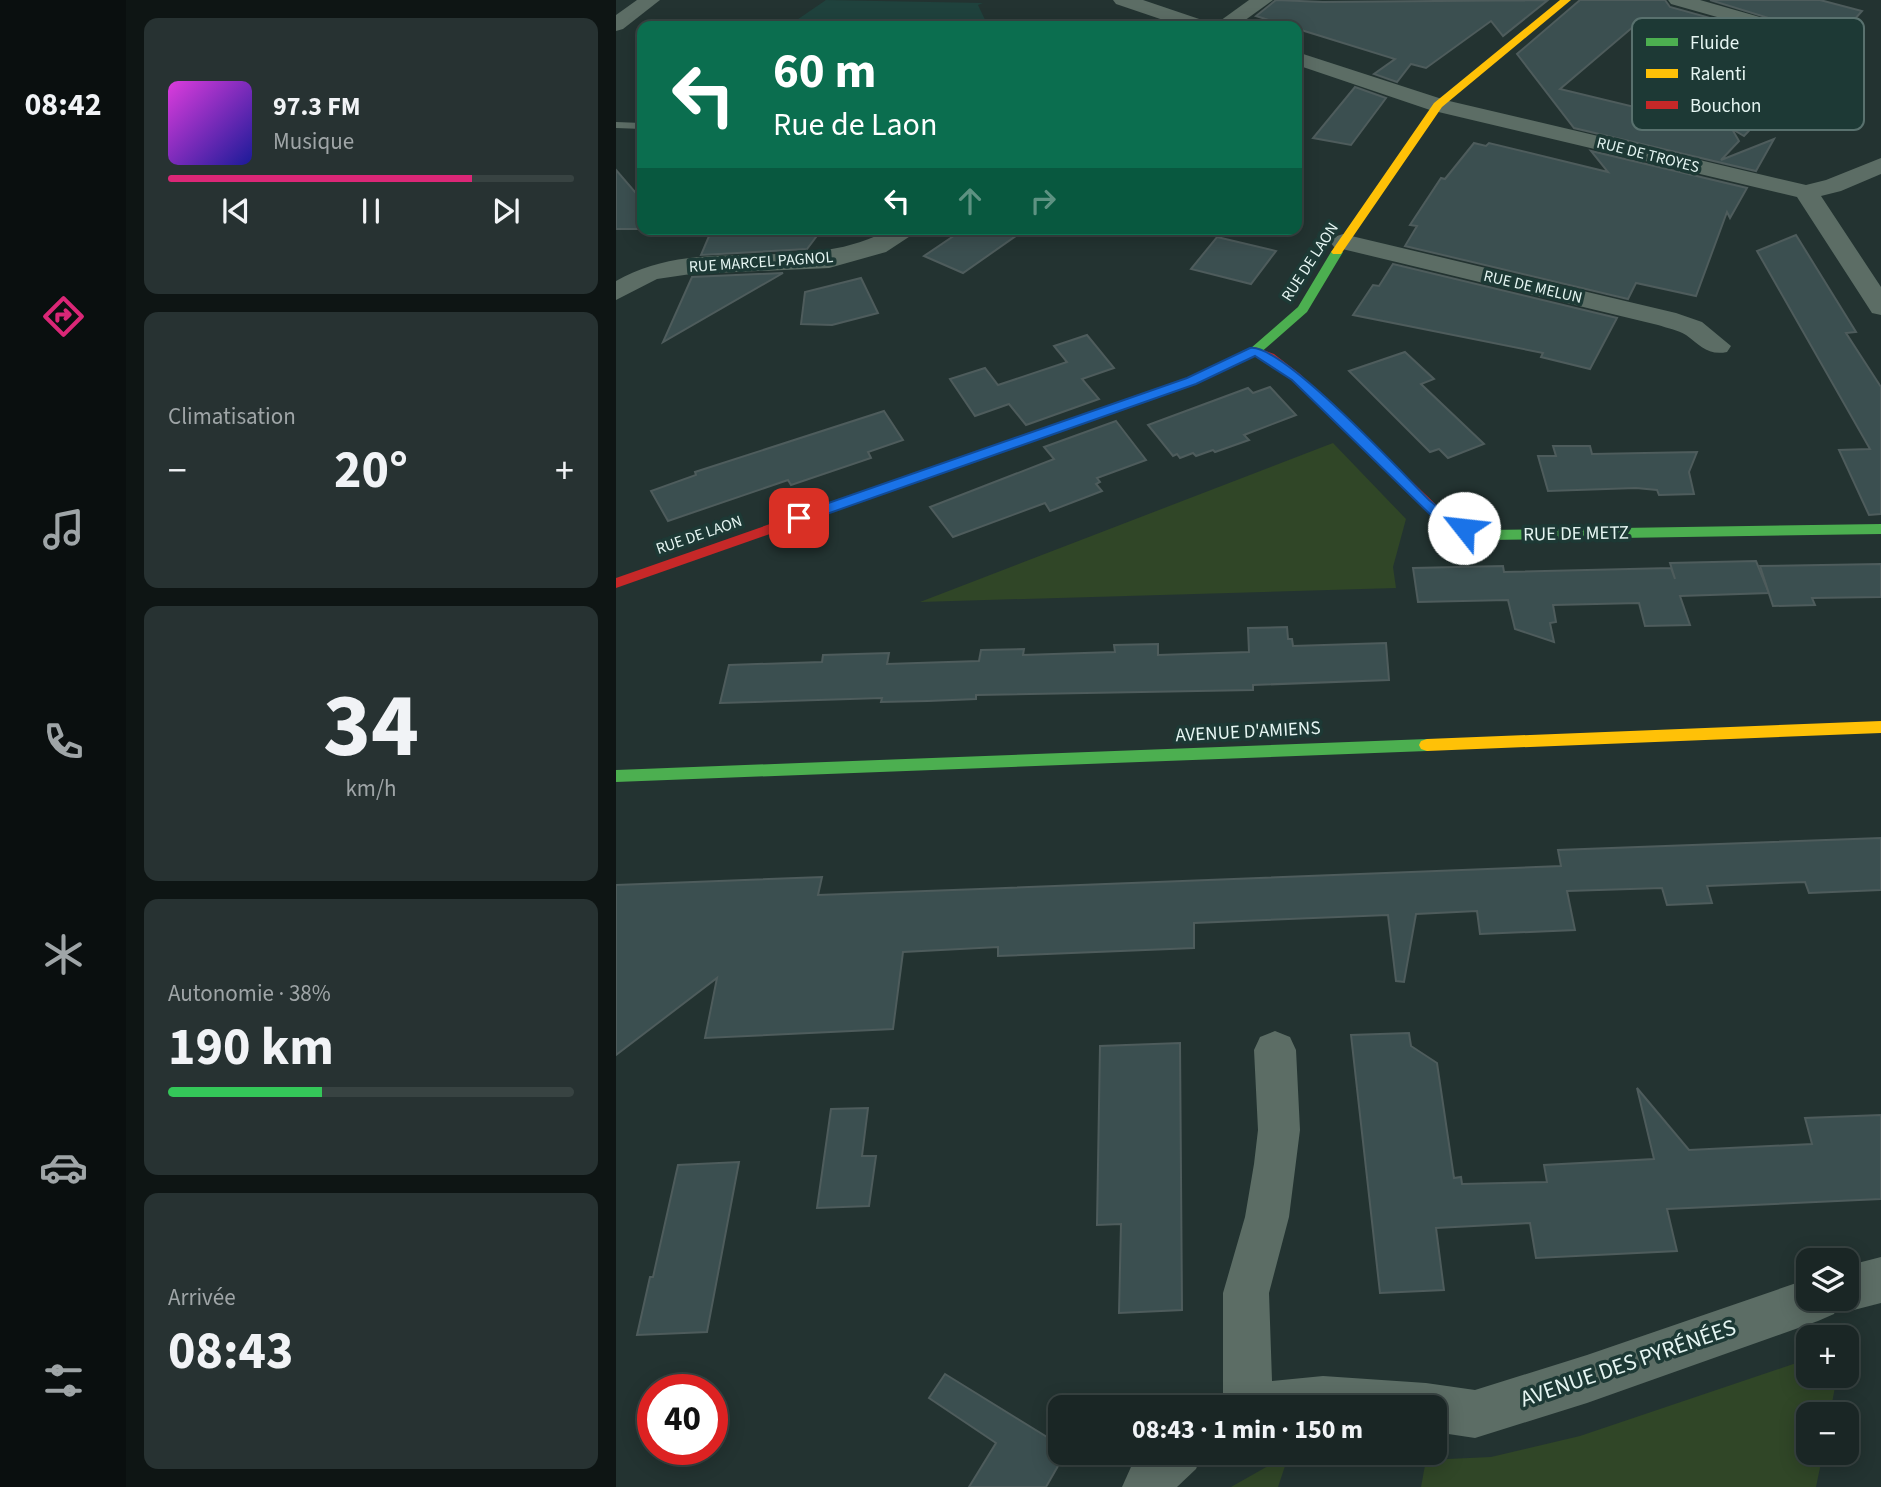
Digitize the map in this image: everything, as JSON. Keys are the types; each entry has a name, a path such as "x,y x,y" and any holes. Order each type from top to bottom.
{"street":[{"path":"616,24 650,0"},
{"path":"1122,0 1186,21"},
{"path":"1230,21 1262,0"},
{"name":"RUE DE LAON","path":"616,583 1191,381 1255,351 1303,309 1343,243 1438,104 1566,0"},
{"path":"1678,0 1741,18"},
{"name":"RUE DE TROYES","path":"1302,60 1438,104 1806,192"},
{"path":"1881,165 1833,186 1806,192 1881,307"},
{"name":"RUE MARCEL PAGNOL","path":"650,272 691,266 829,260 877,247 898,235"},
{"name":"RUE DE MELUN","path":"1343,243 1667,319 1693,328 1717,346"},
{"path":"616,262 650,272"},
{"path":"616,292 650,272"},
{"name":"RUE DE METZ","path":"1255,351 1270,358 1296,377 1445,521 1487,535 1881,529"},
{"name":"AVENUE D'AMIENS","path":"616,776 1881,727"},
{"path":"1248,1395 1246,1293 1267,1217 1279,1130 1275,1050"},
{"path":"1859,1286 1881,1280"},
{"name":"AVENUE DES PYRÉNÉES","path":"1447,1410 1475,1414 1587,1379 1796,1306"},
{"path":"1147,1487 1153,1476 1165,1465"}],"lane":[{"path":"616,125 637,126"}],"shaded area":[{"path":"826,0 983,3 978,5 986,21 795,21"},
{"path":"1333,443 1406,519 1393,567 1396,588 920,602"},
{"path":"1796,1363 1796,1388 1835,1388 1832,1402 1796,1402 1796,1465 1821,1465 1816,1487 1421,1487 1425,1465 1447,1465 1447,1459 1491,1457 1580,1436"},
{"path":"1270,1465 1285,1465 1278,1487 1231,1487"}],"building":[{"path":"1276,0 1548,0 1503,36 1491,21 1426,68 1411,64 1397,82 1374,74 1395,59 1302,30 1302,21 1272,21 1256,16"},
{"path":"1580,0 1665,0 1670,7 1710,18 1632,18 1632,28 1560,89 1632,106 1632,130 1733,130 1739,141 1721,160 1774,139 1756,171 1574,128 1517,54"},
{"path":"1710,0 1820,0 1862,11 1856,18 1769,18"},
{"path":"1355,87 1386,98 1351,145 1313,138"},
{"path":"1734,130 1750,130 1744,136"},
{"path":"1474,143 1486,146 1489,143 1608,172 1591,151 1747,188 1730,218 1727,212 1696,296 1636,283 1628,299 1405,246 1417,226 1410,225 1441,178 1445,179"},
{"path":"616,170 637,194 637,229 616,229"},
{"path":"709,235 818,235 807,249 701,255"},
{"path":"955,235 1017,235 963,273 924,256"},
{"path":"1796,235 1856,332 1846,333 1881,387 1881,514 1869,515 1839,450 1870,449 1757,251"},
{"path":"1217,237 1276,251 1251,284 1191,269"},
{"path":"1393,264 1617,318 1590,369 1541,357 1543,353 1353,315 1373,285 1379,286"},
{"path":"783,273 663,342 692,277"},
{"path":"861,278 878,313 832,325 801,324 805,292"},
{"path":"1087,335 1114,368 1082,379 1099,399 1026,425 1009,404 975,416 950,379 985,368 998,385 1067,362 1054,346"},
{"path":"1405,352 1434,379 1421,384 1484,444 1448,458 1439,449 1430,452 1349,371"},
{"path":"1270,387 1296,415 1244,435 1249,440 1215,452 1213,450 1196,456 1193,453 1180,458 1177,454 1173,456 1148,425 1248,388 1253,393"},
{"path":"884,411 903,440 868,452 871,458 791,485 788,480 668,521 651,491 696,475 695,472"},
{"path":"1116,421 1146,460 1097,478 1100,482 1096,484 1102,491 1050,511 1045,503 953,537 930,507 1054,459 1044,447"},
{"path":"1553,446 1590,446 1592,454 1697,452 1689,472 1694,494 1659,495 1657,490 1636,488 1548,491 1538,456 1556,456"},
{"path":"1756,561 1769,593 1680,596 1690,625 1645,626 1639,603 1553,605 1556,622 1550,623 1554,642 1515,629 1508,600 1418,602 1413,568 1503,566 1504,572 1671,568 1675,579 1670,563"},
{"path":"1881,564 1881,597 1812,598 1815,605 1773,606 1760,566"},
{"path":"1287,627 1288,639 1292,639 1293,646 1386,643 1389,680 1253,685 1253,690 976,695 976,699 928,701 881,702 882,698 720,703 729,665 822,662 823,655 889,653 887,664 979,661 981,650 1024,649 1023,655 1115,652 1114,645 1158,644 1158,655 1249,652 1248,628"},
{"path":"1881,838 1881,890 1809,893 1805,882 1707,886 1712,903 1667,905 1662,888 1567,891 1575,930 1480,934 1477,911 1416,914 1404,982 1396,981 1388,915 1194,923 1194,948 998,956 998,947 903,952 893,1029 705,1038 717,978 616,1055 616,885 822,877 818,895 980,889 1561,866 1558,850"},
{"path":"1409,1033 1411,1046 1437,1063 1454,1178 1461,1177 1462,1184 1547,1182 1544,1165 1654,1159 1637,1088 1689,1150 1812,1144 1805,1118 1881,1115 1881,1199 1667,1209 1677,1251 1536,1258 1530,1223 1436,1228 1444,1290 1380,1293 1351,1035"},
{"path":"1180,1043 1182,1310 1119,1313 1121,1224 1097,1225 1100,1046"},
{"path":"868,1108 862,1156 876,1156 869,1206 817,1208 831,1109"},
{"path":"739,1162 707,1332 637,1335 678,1165"},
{"path":"945,1374 1048,1438 1048,1465 1059,1465 1046,1487 969,1487 996,1443 929,1398"}],"traffic: fast":[{"path":"873,493 1191,381 1255,351 1303,309 1337,252"},
{"path":"1468,529 1487,535 1881,529"},
{"path":"616,776 1427,745"}],"traffic: slow":[{"path":"1337,252 1438,105 1566,0"},
{"path":"1427,745 1881,727"}],"traffic: jam":[{"path":"1255,351 1270,357 1296,377 1445,521 1468,529"},
{"path":"616,583 873,493"}],"route":[{"path":"799,518 1191,381 1255,351 1270,358 1296,377 1445,521 1464,528"}]}
